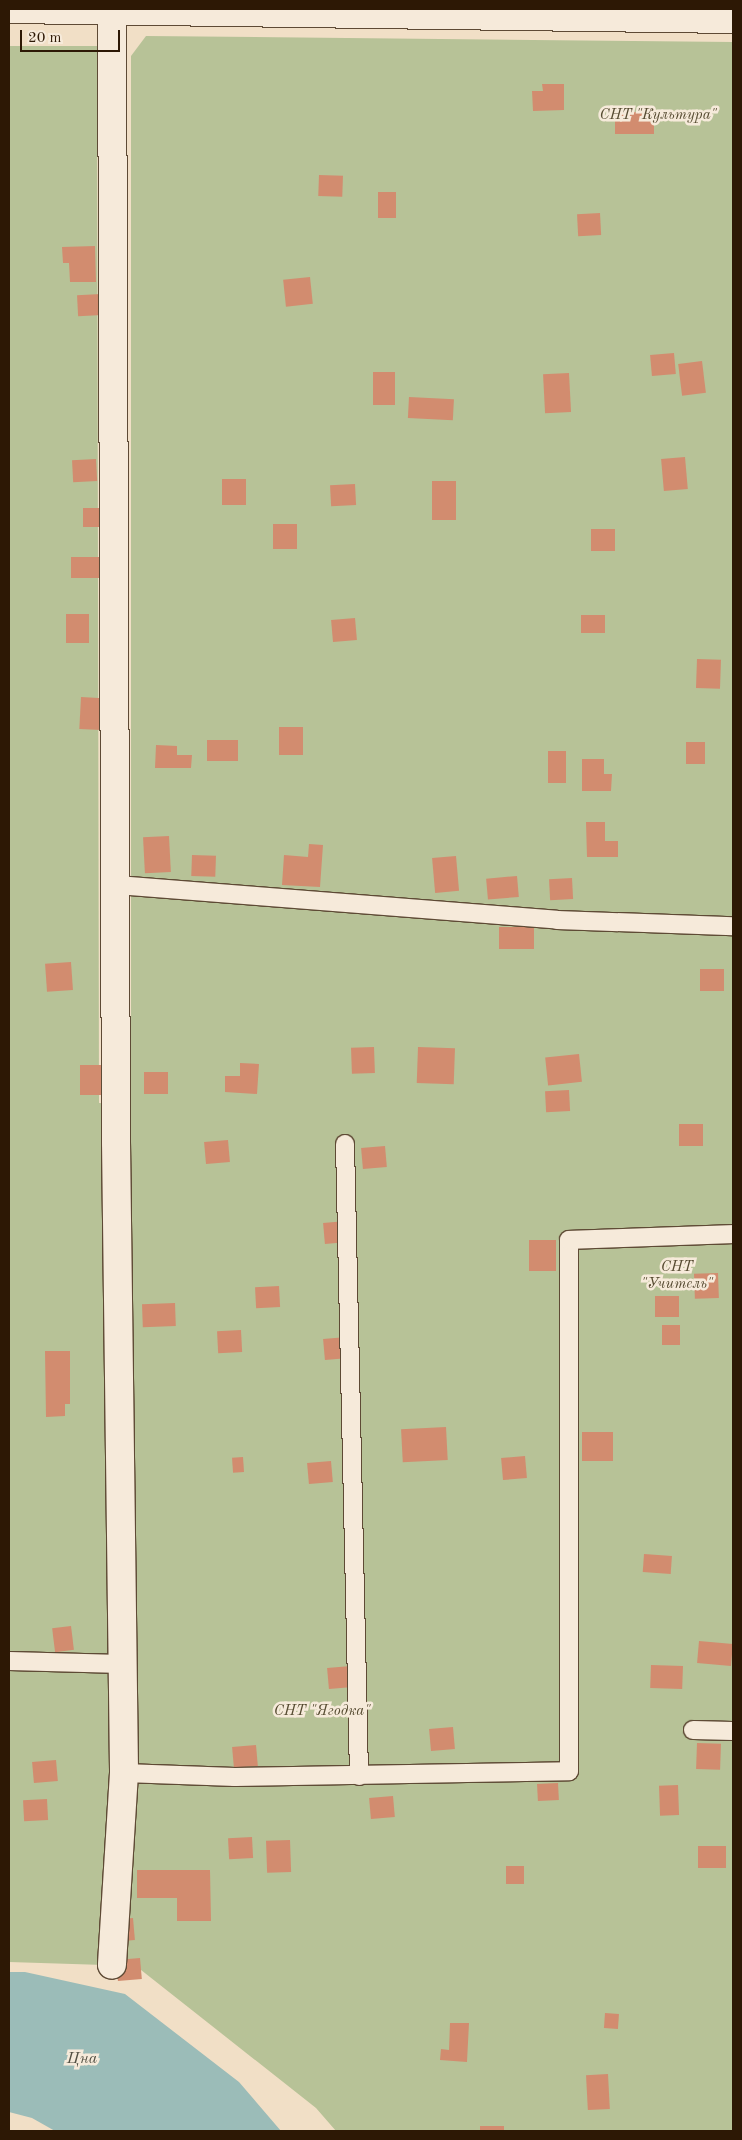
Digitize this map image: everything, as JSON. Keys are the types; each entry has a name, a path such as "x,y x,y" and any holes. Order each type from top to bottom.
{"street":[{"path":"9,9 733,20"},
{"path":"112,10 117,885 116,1142 124,1773 112,1965"}],"lane":[{"path":"117,885 547,920 733,926"},
{"path":"345,1144 359,1776"},
{"path":"124,1773 235,1777 569,1771 569,1240 733,1234"},
{"path":"9,1661 122,1664"},
{"path":"693,1730 733,1731"}],"green space":[{"name":"СНТ \"Ягодка\"","path":"146,36 733,42 733,2131 336,2131 316,2108 136,1966 9,1962 9,46 97,46 99,1103 131,1104 131,56"}],"water":[{"name":"Цна","path":"9,1972 25,1972 125,1994 239,2082 281,2131 55,2131 32,2118 9,2112"}],"building":[{"path":"542,84 564,84 564,110 533,111 532,91 543,91"},
{"path":"615,112 654,112 654,134 615,134"},
{"path":"319,175 343,176 342,197 318,196"},
{"path":"378,192 396,192 396,218 378,218"},
{"path":"600,213 601,235 578,236 577,214"},
{"path":"95,246 96,282 70,282 69,263 63,263 62,247"},
{"path":"310,277 313,304 286,307 283,280"},
{"path":"101,294 102,315 78,316 77,295"},
{"path":"674,353 676,374 652,376 650,355"},
{"path":"702,361 706,393 682,396 678,364"},
{"path":"373,372 395,372 395,405 373,405"},
{"path":"569,373 571,412 545,413 543,374"},
{"path":"409,397 454,399 453,420 408,418"},
{"path":"685,457 688,489 664,491 661,459"},
{"path":"96,459 97,481 73,482 72,460"},
{"path":"222,479 246,479 246,505 222,505"},
{"path":"432,481 456,481 456,520 432,520"},
{"path":"355,484 356,505 331,506 330,485"},
{"path":"83,508 103,508 103,527 83,527"},
{"path":"273,524 297,524 297,549 273,549"},
{"path":"591,529 615,529 615,551 591,551"},
{"path":"71,557 101,557 101,578 71,578"},
{"path":"66,614 89,614 89,643 66,643"},
{"path":"581,615 605,615 605,633 581,633"},
{"path":"355,618 357,640 333,642 331,620"},
{"path":"697,659 721,660 720,689 696,688"},
{"path":"81,697 103,698 101,730 79,729"},
{"path":"279,727 303,727 303,755 279,755"},
{"path":"207,740 238,740 238,761 207,761"},
{"path":"686,742 705,742 705,764 686,764"},
{"path":"156,745 177,746 177,755 192,755 191,768 155,768"},
{"path":"548,751 566,751 566,783 548,783"},
{"path":"582,759 604,759 604,774 612,774 611,791 582,791"},
{"path":"586,822 605,822 605,841 618,841 618,857 587,857"},
{"path":"169,836 171,872 145,873 143,837"},
{"path":"309,844 323,845 320,887 282,885 284,855 308,857"},
{"path":"192,855 216,856 215,877 191,876"},
{"path":"456,856 459,891 435,893 432,858"},
{"path":"517,876 519,897 488,900 486,879"},
{"path":"572,878 573,899 550,900 549,879"},
{"path":"499,927 534,927 534,949 499,949"},
{"path":"71,962 73,990 47,992 45,964"},
{"path":"700,969 724,969 724,991 700,991"},
{"path":"374,1047 375,1073 352,1074 351,1048"},
{"path":"418,1047 455,1048 454,1084 417,1083"},
{"path":"579,1054 582,1082 548,1085 545,1058"},
{"path":"240,1063 259,1064 257,1094 225,1092 225,1076 240,1076"},
{"path":"80,1065 105,1065 105,1095 80,1095"},
{"path":"144,1072 168,1072 168,1094 144,1094"},
{"path":"569,1090 570,1111 546,1112 545,1091"},
{"path":"679,1124 703,1124 703,1146 679,1146"},
{"path":"228,1140 230,1162 206,1164 204,1142"},
{"path":"385,1146 387,1167 363,1169 361,1148"},
{"path":"346,1221 348,1242 325,1244 323,1223"},
{"path":"529,1240 556,1240 556,1271 529,1271"},
{"path":"718,1273 719,1298 695,1299 694,1274"},
{"path":"279,1286 280,1307 256,1308 255,1287"},
{"path":"655,1296 679,1296 679,1317 655,1317"},
{"path":"175,1303 176,1326 143,1327 142,1304"},
{"path":"662,1325 680,1325 680,1345 662,1345"},
{"path":"241,1330 242,1352 218,1353 217,1331"},
{"path":"347,1337 349,1358 325,1360 323,1339"},
{"path":"45,1351 70,1351 70,1404 65,1404 65,1416 46,1417"},
{"path":"446,1427 448,1460 403,1462 401,1429"},
{"path":"582,1432 613,1432 613,1461 582,1461"},
{"path":"525,1456 527,1478 503,1480 501,1458"},
{"path":"243,1457 244,1472 233,1473 232,1458"},
{"path":"331,1461 333,1482 309,1484 307,1463"},
{"path":"644,1554 672,1556 671,1574 643,1572"},
{"path":"71,1626 74,1650 55,1652 52,1628"},
{"path":"699,1641 733,1644 731,1666 697,1663"},
{"path":"651,1665 683,1666 682,1689 650,1688"},
{"path":"351,1666 353,1687 329,1689 327,1668"},
{"path":"453,1727 455,1749 431,1751 429,1729"},
{"path":"697,1743 721,1744 720,1770 696,1769"},
{"path":"256,1745 258,1766 234,1768 232,1747"},
{"path":"56,1760 58,1781 34,1783 32,1762"},
{"path":"558,1783 559,1800 538,1801 537,1784"},
{"path":"678,1785 679,1815 660,1816 659,1786"},
{"path":"393,1796 395,1817 371,1819 369,1798"},
{"path":"47,1799 48,1820 24,1821 23,1800"},
{"path":"252,1837 253,1858 229,1859 228,1838"},
{"path":"290,1840 291,1872 267,1873 266,1841"},
{"path":"698,1846 726,1846 726,1868 698,1868"},
{"path":"506,1866 524,1866 524,1884 506,1884"},
{"path":"137,1870 210,1870 211,1921 177,1921 177,1898 137,1898"},
{"path":"133,1918 135,1940 111,1942 109,1920"},
{"path":"140,1958 142,1979 118,1981 116,1960"},
{"path":"605,2013 619,2014 618,2029 604,2028"},
{"path":"450,2023 469,2023 467,2062 440,2060 441,2049 449,2050"},
{"path":"608,2074 610,2109 588,2110 586,2075"},
{"path":"480,2126 504,2126 504,2131 480,2131"}],"park label":[{"name":"СНТ \"Культура\"","path":"658,116"},
{"name":"СНТ \"Учитель\"","path":"677,1276"}]}
